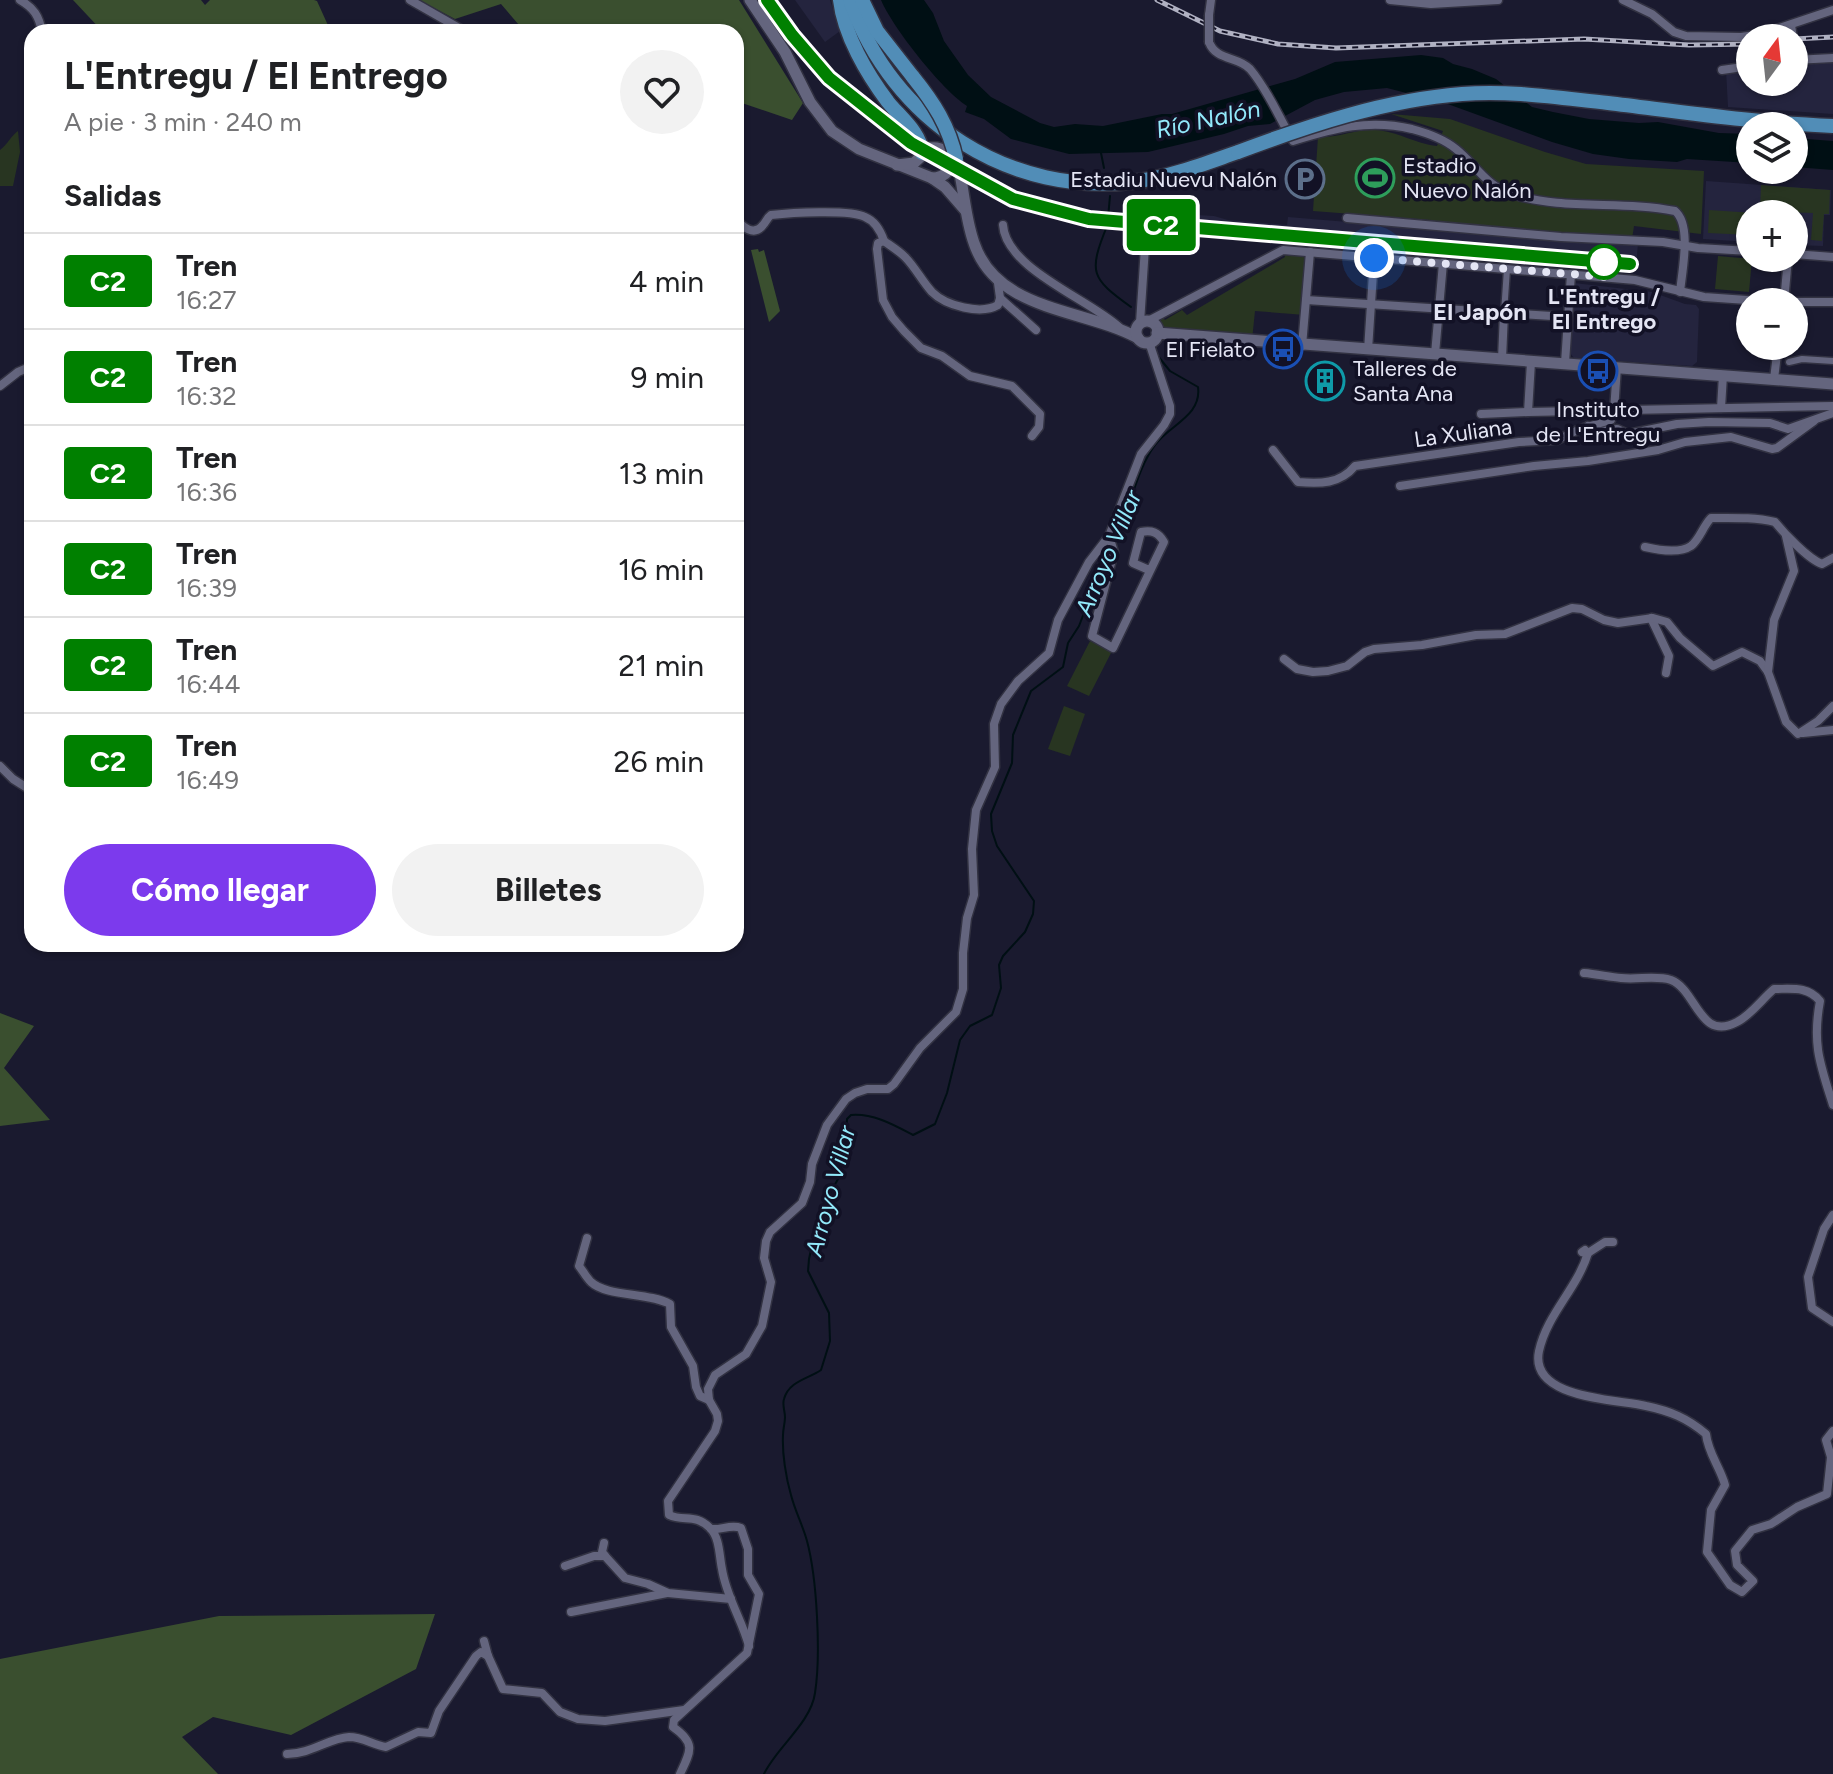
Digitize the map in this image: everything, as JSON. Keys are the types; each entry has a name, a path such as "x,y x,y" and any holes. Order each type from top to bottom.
{"main road":[{"path":"840,0 845,22 866,67 887,100 918,137 921,156"},
{"path":"850,0 857,22 874,54 915,107 959,142 1007,166 1063,181 1111,183 1163,176 1300,129 1382,107 1464,94 1550,96 1724,119 1833,126"},
{"path":"862,0 877,31 940,112 949,132 951,161"}],"street":[{"path":"20,0 36,12 41,24"},
{"path":"410,0 452,24"},
{"path":"750,0 785,52 817,113 832,131 852,145 928,176 940,178 951,161"},
{"path":"1211,0 1211,48 1248,66 1293,141 1360,123 1388,125 1422,132 1451,145 1487,181 1512,194 1540,201 1675,211 1683,220 1684,293"},
{"path":"1390,0 1431,4 1498,0"},
{"path":"1623,0 1652,14 1674,32 1686,36 1736,37"},
{"path":"1807,24 1833,10"},
{"path":"1808,55 1833,58"},
{"path":"1722,70 1736,68"},
{"path":"897,165 907,165 935,147 951,161 973,241 980,258 998,283 1023,297 1114,327 1302,346 1833,384"},
{"path":"921,156 919,164 928,176 945,187 968,214"},
{"path":"744,227 750,230 763,226 767,217 777,214 860,215 872,222 884,241 905,257 934,294 945,300 965,307 991,310 998,305 1000,298 998,283"},
{"path":"1347,218 1736,250"},
{"path":"1003,225 1006,241 1019,257 1109,318 1114,327"},
{"path":"749,1646 722,1572 718,1543 711,1529 694,1517 674,1518 669,1515 668,1501 715,1431 717,1414 709,1400 708,1389 715,1375 746,1354 762,1326 771,1282 764,1258 766,1241 770,1232 802,1203 819,1142 831,1118 855,1093 867,1089 888,1089 920,1048 956,1012 963,989 964,942 974,895 972,849 976,810 995,767 994,724 1001,704 1018,681 1049,653 1058,620 1089,562 1110,537 1141,454 1170,414 1148,329 1145,247 1152,237 1163,238"},
{"path":"884,241 878,243 877,249 879,275 883,300 892,317 921,348 942,356 970,376 1012,386 1040,414 1039,427 1032,436"},
{"path":"1148,329 1277,250 1635,280 1684,293 1736,298"},
{"path":"1302,346 1310,252"},
{"path":"1808,255 1833,257"},
{"path":"1368,350 1374,258"},
{"path":"1435,354 1443,263"},
{"path":"1502,359 1507,269"},
{"path":"1565,363 1571,274"},
{"path":"1000,298 1036,330"},
{"path":"1306,300 1568,317"},
{"path":"1808,302 1833,302"},
{"path":"1782,364 1802,359 1833,361"},
{"path":"1774,379 1781,360"},
{"path":"1528,412 1531,362"},
{"path":"1614,411 1617,367"},
{"path":"0,386 24,369"},
{"path":"1721,408 1723,375"},
{"path":"1481,414 1833,406"},
{"name":"La Xuliana","path":"1273,450 1298,482 1318,484 1338,480 1355,466 1519,442 1557,440 1611,420 1614,411"},
{"path":"1588,426 1597,432 1617,429 1628,434 1677,424 1748,422 1770,423 1788,429 1833,413"},
{"name":"La Xuliana","path":"1400,486 1731,437 1772,449 1814,421"},
{"path":"1645,547 1663,551 1690,547 1707,522 1715,518 1734,520 1748,517 1775,522 1815,561 1822,564 1833,558"},
{"path":"1110,537 1113,549 1092,636 1113,648 1164,542 1150,530 1141,532 1133,563 1149,570"},
{"path":"1768,672 1774,620 1794,571 1786,536"},
{"path":"1284,659 1297,669 1328,671 1347,666 1374,649 1505,634 1572,608 1618,623 1651,618 1667,622 1680,638 1713,666 1742,652 1760,661 1768,672 1786,722 1798,734"},
{"path":"1651,618 1669,656 1666,673"},
{"path":"1798,734 1833,706"},
{"path":"1798,734 1833,730"},
{"path":"0,766 24,786"},
{"path":"1584,973 1673,981 1688,994 1703,1019 1721,1026 1733,1024 1745,1016 1774,989 1803,989 1814,994 1820,1001 1815,1030 1817,1053 1833,1105"},
{"path":"1833,1215 1824,1229 1808,1277 1812,1308 1833,1322"},
{"path":"587,1238 579,1266 592,1283 601,1288 657,1297 670,1304 671,1327 693,1366 700,1396 709,1400"},
{"path":"1613,1242 1605,1242 1585,1253 1577,1280 1547,1325 1538,1354 1539,1369 1551,1384 1566,1390 1647,1406 1688,1419 1706,1434 1708,1447 1725,1485 1711,1510 1707,1552 1730,1585 1742,1592 1753,1581 1737,1565 1735,1551 1752,1530 1771,1524 1797,1507 1827,1494 1831,1457 1826,1440 1833,1431"},
{"path":"680,1774 689,1754 690,1742 673,1727 678,1714 742,1659 749,1646 759,1594 748,1575 748,1549 744,1533 736,1526 711,1529"},
{"path":"604,1543 602,1552 625,1578 668,1593"},
{"path":"565,1566 594,1556 605,1556"},
{"path":"571,1612 668,1593 731,1599"},
{"path":"484,1641 503,1689 542,1693 568,1718 605,1721 685,1710"},
{"path":"287,1754 310,1751 346,1737 386,1747 418,1732 431,1733 439,1711 476,1656 481,1652 488,1656"}],"shaded area":[{"path":"795,0 830,0 840,31 825,42"},
{"path":"1809,63 1833,63 1833,114 1728,107 1726,70 1736,69 1736,96 1808,96"},
{"path":"1706,181 1831,190 1830,215 1824,215 1823,246 1808,245 1808,200 1736,200 1736,241 1703,239"},
{"path":"1125,211 1214,216 1287,225 1288,217 1562,240 1638,243 1636,268 1318,242 1306,246 1154,232 1123,228"},
{"path":"1574,283 1652,292 1696,305 1699,309 1697,362 1692,366 1574,358 1570,353"}],"green space":[{"path":"73,0 201,0 205,5 210,0 314,0 327,24 96,24"},
{"path":"419,0 739,0 803,103 792,120 744,104 744,24 518,24 501,4 455,19"},
{"path":"1391,114 1450,119 1586,164 1704,171 1701,234 1634,226 1632,239 1431,225 1431,220 1313,211 1318,137 1375,130 1437,146 1443,131"},
{"path":"18,131 20,152 13,186 0,186 0,150"},
{"path":"1761,185 1830,190 1829,214 1824,214 1822,241 1811,240 1813,213 1808,213 1808,200 1760,200"},
{"path":"1709,210 1736,212 1736,234 1708,233"},
{"path":"758,249 759,252 764,250 780,311 769,322 751,250"},
{"path":"1283,250 1310,252 1305,315 1255,311 1252,340 1157,329 1155,325 1160,315 1165,320 1182,310 1187,315 1285,257"},
{"path":"1718,256 1736,258 1736,272 1751,272 1749,288 1736,288 1736,291 1715,289"},
{"path":"1090,641 1112,651 1089,696 1067,686"},
{"path":"1064,706 1085,714 1070,756 1048,749"},
{"path":"0,1013 34,1026 4,1068 50,1120 0,1126"},
{"path":"435,1614 416,1669 291,1735 213,1717 182,1737 218,1774 0,1774 0,1659 219,1616"}],"water":[{"name":"Río Nalón","path":"881,0 924,0 944,41 968,75 991,97 1040,123 1054,127 1075,124 1103,126 1172,114 1295,79 1335,62 1421,55 1443,58 1496,79 1532,107 1589,119 1658,122 1736,134 1736,162 1687,159 1677,162 1593,154 1445,103 1387,88 1344,92 1315,100 1270,124 1248,126 1148,152 1069,154 1011,139 984,119 965,112 967,106 919,58"},
{"path":"1808,139 1833,141 1833,170 1808,168"}],"waterway":[{"name":"Arroyo Villar","path":"1101,153 1104,168"},
{"name":"Arroyo Villar","path":"1108,218 1110,196"},
{"name":"Arroyo Villar","path":"1107,226 1097,254 1097,273 1108,289 1131,307"},
{"name":"Arroyo Villar","path":"1114,539 1148,456 1161,438 1190,413 1198,397 1198,387 1170,371 1157,355"},
{"name":"Arroyo Villar","path":"764,1774 807,1715 817,1677 816,1595 807,1541 788,1481 783,1442 783,1401 794,1384 821,1370 830,1341 829,1313 808,1271 819,1213 838,1179 847,1119 851,1115 867,1116 883,1120 913,1135 935,1124 947,1093 960,1040 970,1026 992,1015 1001,988 999,965 1003,956 1025,932 1033,914 1034,901 997,846 991,814 1012,763 1013,735 1031,691 1063,667 1068,643 1079,626 1089,600 1094,574 1109,547"}],"railway":[{"path":"767,0 829,78 911,143"},
{"path":"1157,0 1220,31 1278,44 1336,48 1584,39 1736,44"},
{"path":"1808,38 1833,37"},
{"path":"968,176 1013,199 1089,219 1635,265"}],"train":[{"name":"C2","path":"767,0 810,57 851,97 911,143 1013,199 1089,219 1630,264"}],"place":[{"name":"Estadio Nuevo Nalón","path":"1375,178"},
{"name":"Estadiu Nuevu Nalón","path":"1305,179"},
{"name":"L'Entregu / El Entrego","path":"1604,262"},
{"name":"El Fielato","path":"1283,349"},
{"name":"Instituto de L'Entregu","path":"1598,371"},
{"name":"Talleres de Santa Ana","path":"1325,381"}],"district":[{"name":"El Japón","path":"1480,311"}],"route":[{"path":"1374,258 1608,277 1604,262"}]}
